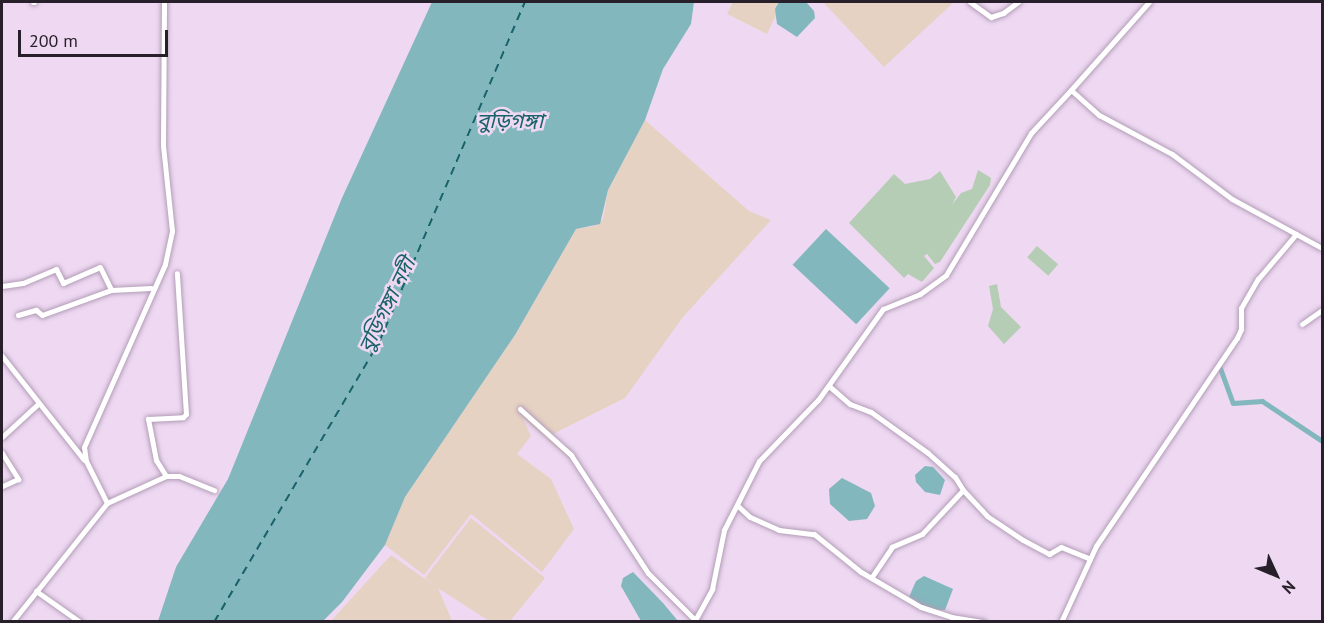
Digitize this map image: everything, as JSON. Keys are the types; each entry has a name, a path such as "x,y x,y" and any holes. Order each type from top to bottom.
{"street":[{"path":"86,461 88,436 151,288 165,264 172,231 163,146 164,2"},
{"path":"970,2 990,16 1003,13 1018,2"},
{"path":"519,409 571,455 648,573 696,621 712,589 724,530 759,461 829,386 883,309 920,294 953,268 1031,134 1149,2"},
{"path":"1071,90 1099,115 1159,146 1232,199 1321,245"},
{"path":"1061,621 1090,559 1147,466 1237,338 1241,329 1241,308 1258,279 1296,234"},
{"path":"2,286 23,283 56,269 63,283 100,267 111,290"},
{"path":"166,476 156,460 148,418 186,414 177,273"},
{"path":"18,315 36,310 42,315 111,290 151,288"},
{"path":"1302,324 1323,310"},
{"path":"2,356 86,461 108,502"},
{"path":"829,386 849,404 871,412 928,453 955,477 963,490 987,516 1023,540 1050,554 1061,547 1090,559"},
{"path":"2,437 39,403"},
{"path":"2,457 18,479 2,486"},
{"path":"12,621 108,502 166,476 179,476 214,489"},
{"path":"871,578 892,547 922,534 963,490"},
{"path":"738,506 750,517 779,530 814,534 836,555 927,610 984,621"},
{"path":"36,591 80,621"}],"shaded area":[{"path":"733,2 782,2 767,34 727,14"},
{"path":"823,2 954,2 884,67"},
{"path":"645,120 749,211 771,220 683,317 625,398 551,435 574,463 523,418 531,436 517,454 551,479 574,529 542,572 471,514 424,575 385,545 405,497 515,335 576,229 594,226 603,219 608,190"},
{"path":"978,170 991,178 990,185 940,262 935,264 927,254 924,256 934,268 922,282 908,274 904,278 849,223 894,174 905,184 930,179 940,171 956,197 952,205 961,193 972,189"},
{"path":"1037,246 1058,264 1048,276 1027,257"},
{"path":"997,284 1001,307 1021,327 1004,344 988,326 993,309 989,286"},
{"path":"471,518 545,578 510,621 489,621 425,578"},
{"path":"391,555 438,588 452,621 331,621"}],"water":[{"name":"বুড়িগঙ্গা","path":"432,2 694,2 691,24 663,69 645,120 608,190 600,224 576,229 515,335 405,497 385,545 342,602 323,621 158,621 176,567 228,479 342,198"},
{"path":"779,2 806,2 814,11 815,18 797,37 777,24 775,9"},
{"path":"826,229 890,288 856,324 793,265"},
{"path":"925,466 933,467 945,480 940,495 925,492 916,482 915,475"},
{"path":"842,478 871,493 875,506 867,519 849,521 830,504 829,489"},
{"path":"633,572 678,621 641,621 621,586 623,578"},
{"path":"924,576 953,589 945,610 930,610 909,597 916,581"}],"waterway":[{"path":"1220,368 1233,403 1262,401 1322,441"}],"ferry route":[{"path":"214,622 379,342 525,2"}],"water label":[{"name":"বুড়িগঙ্গা নদী","path":"387,305"}]}
